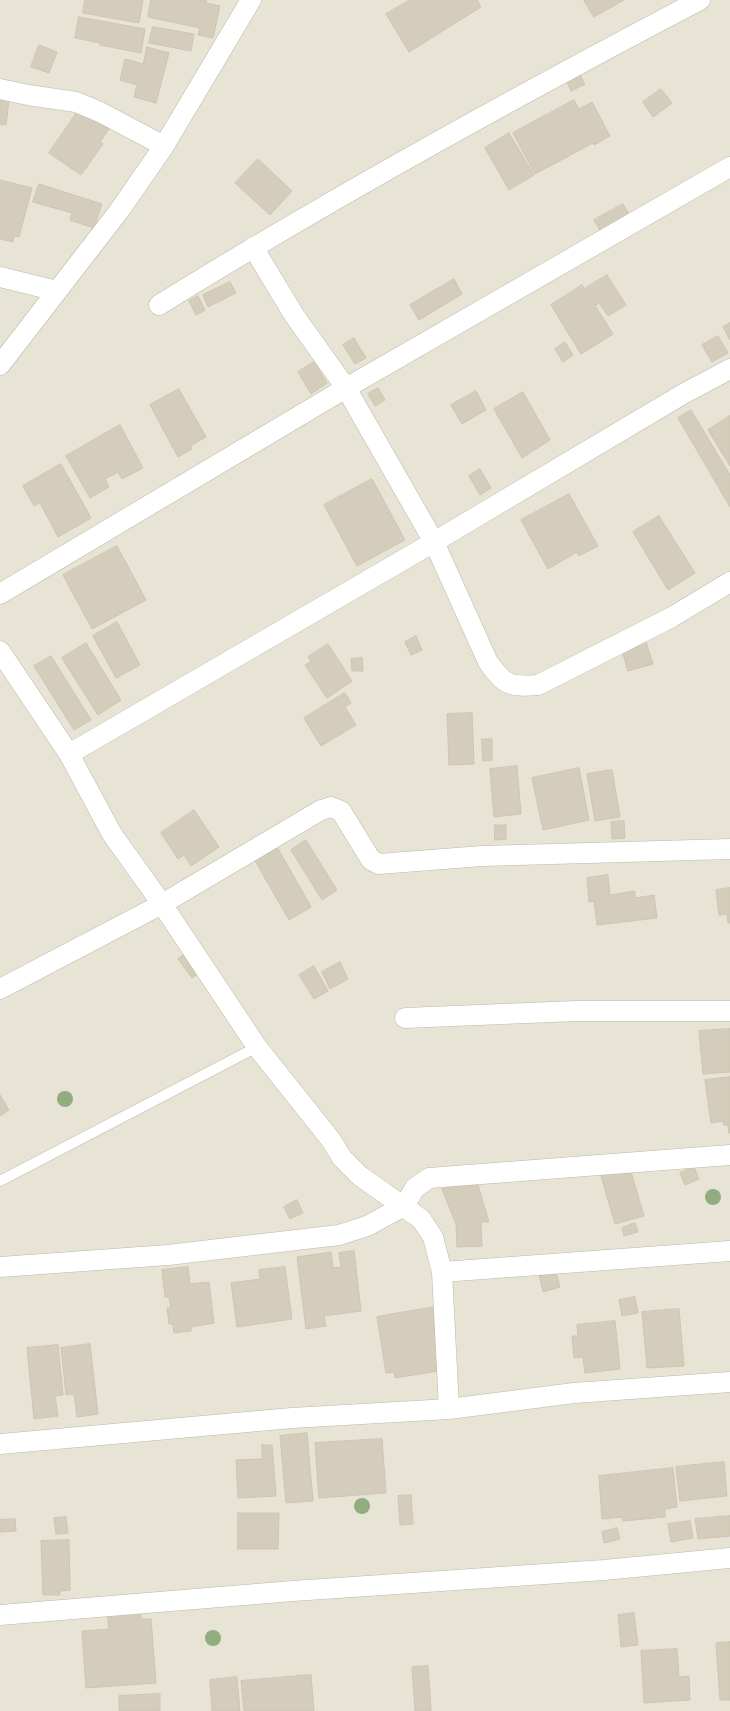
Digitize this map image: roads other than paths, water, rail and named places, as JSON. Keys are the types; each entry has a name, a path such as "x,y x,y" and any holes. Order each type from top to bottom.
{"street":[{"path":"0,365 119,211 164,146 251,0"},
{"path":"159,305 253,247 570,68 700,0"},
{"path":"0,89 76,102 100,112 164,146"},
{"path":"0,594 346,388 730,167"},
{"path":"253,247 294,315 346,388 434,542 488,662 499,678 516,686 538,685 672,617 730,582"},
{"path":"0,277 57,291"},
{"path":"68,754 434,542 683,394 730,369"},
{"path":"0,651 68,754 112,834 162,904 257,1047 342,1158 360,1176 421,1219 433,1237 442,1272 449,1409"},
{"path":"0,989 162,904 321,810 331,807 341,811 371,860 379,864 482,856 730,849"},
{"path":"405,1018 576,1011 730,1011"},
{"path":"0,1267 168,1255 339,1235 367,1226 404,1206 415,1188 429,1178 730,1154"},
{"path":"442,1272 730,1250"},
{"path":"0,1444 292,1418 449,1409 574,1393 730,1382"},
{"path":"0,1616 293,1591 604,1570 730,1558"}],"lane":[{"path":"0,1181 257,1047"}]}
